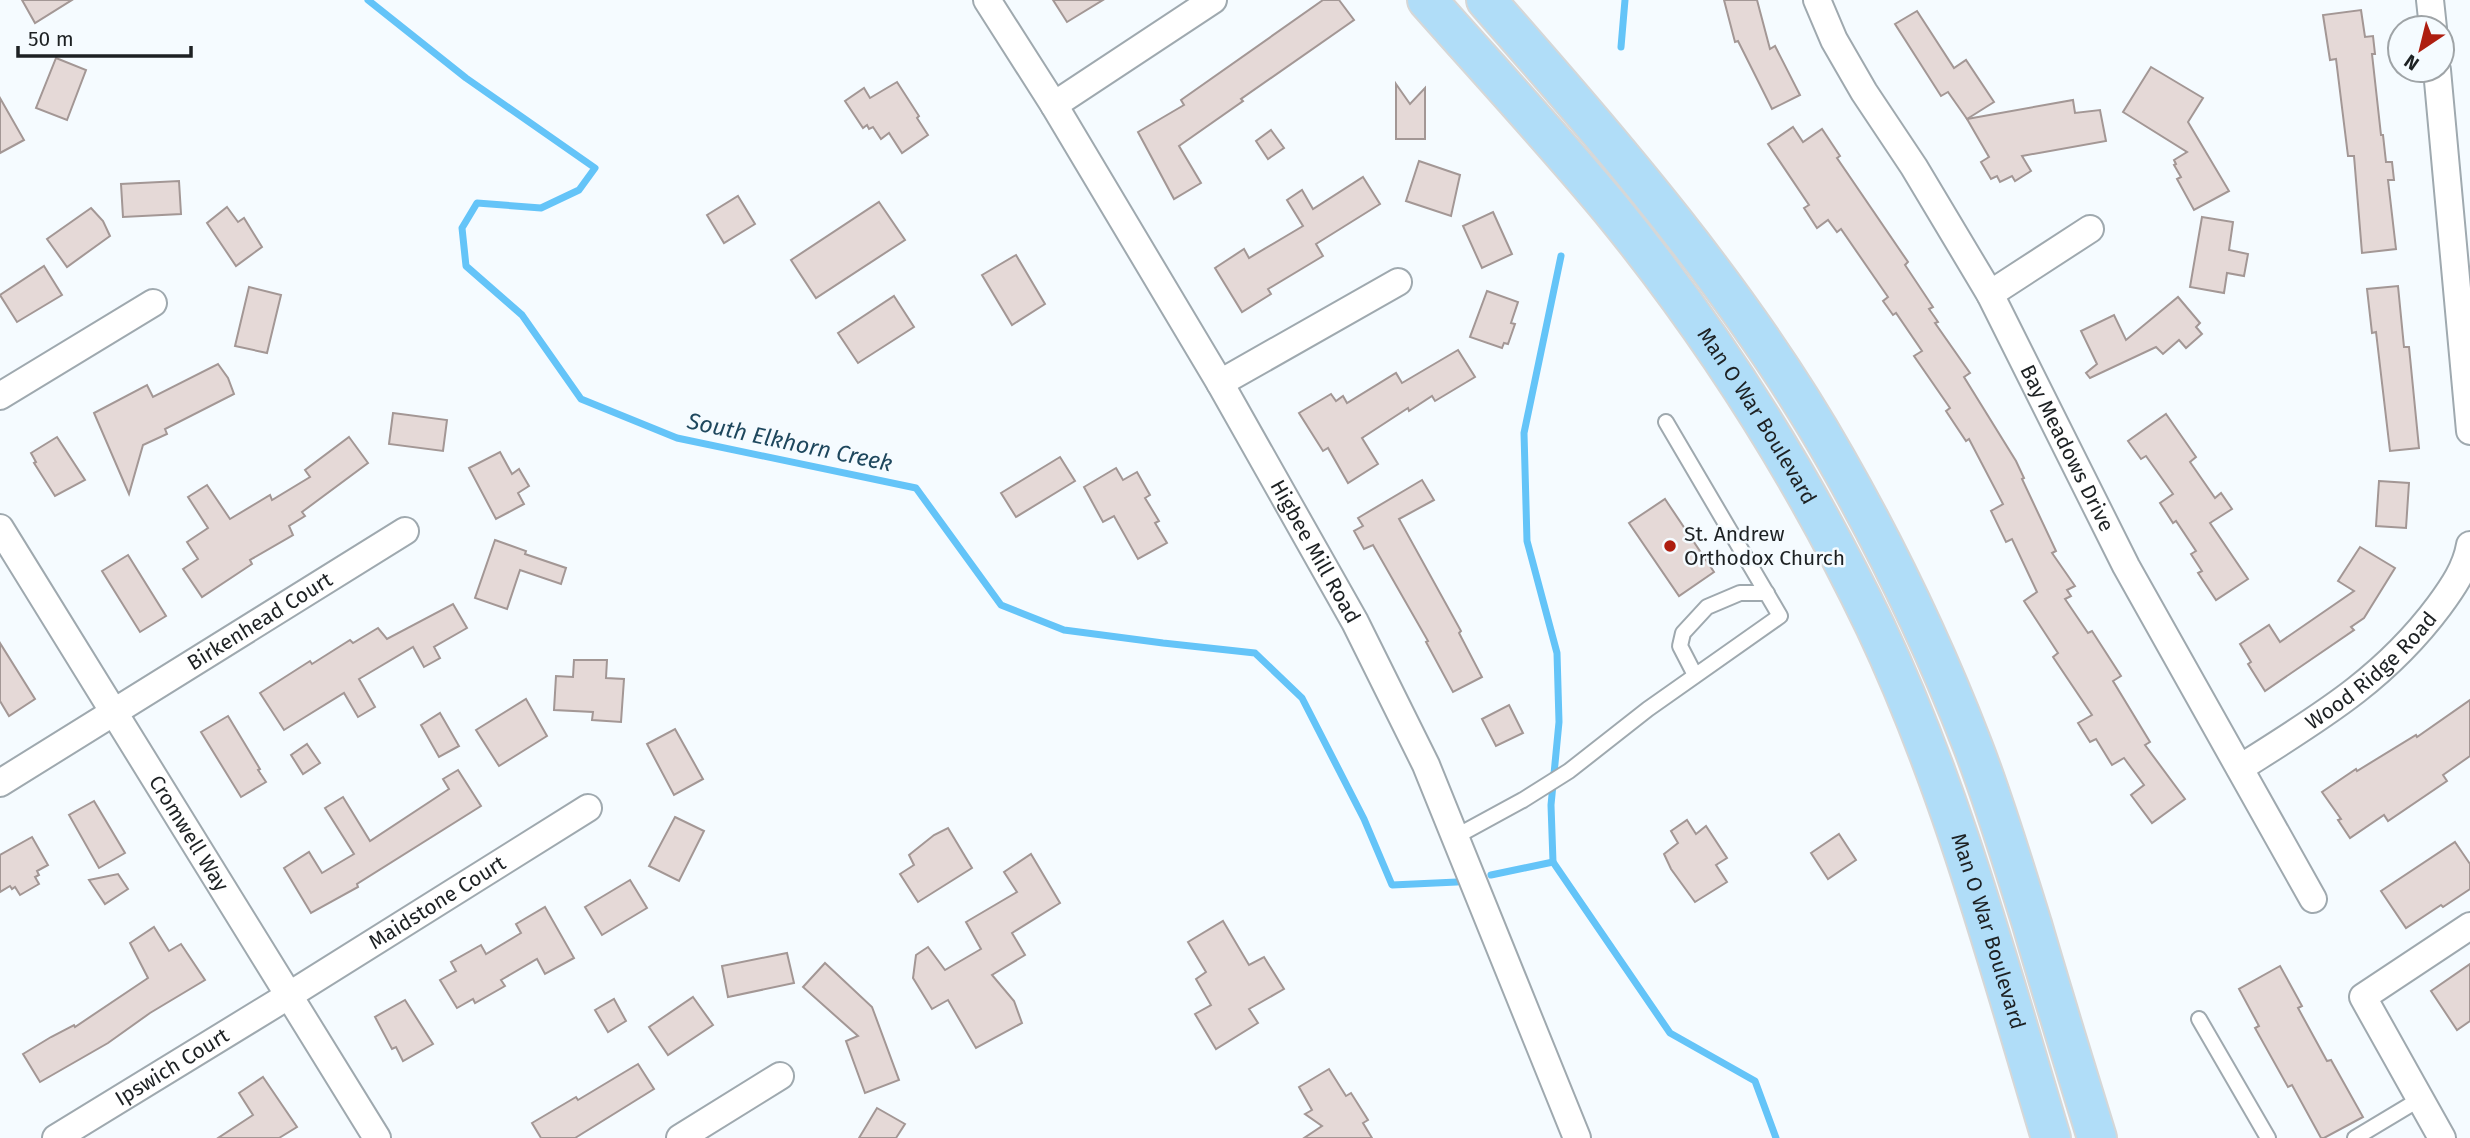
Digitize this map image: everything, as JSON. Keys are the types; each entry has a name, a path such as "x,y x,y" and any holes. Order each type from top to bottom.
{"main road":[{"name":"Man O War Boulevard","path":"1427,0 1610,208 1659,273 1755,410 1833,545 1875,626 1942,788 1985,919 2051,1138"},
{"name":"Man O War Boulevard","path":"1486,0 1667,213 1770,353 1837,459 1891,563 1973,746 2017,876 2097,1138"}],"street":[{"name":"Higbee Mill Road","path":"987,0 1054,105 1220,383 1355,622 1420,753 1577,1138"},
{"path":"1054,105 1213,0"},
{"name":"Bay Meadows Drive","path":"1817,0 1834,40 1864,92 1914,167 1990,294 2126,566 2313,899"},
{"path":"2438,84 2470,431"},
{"path":"1990,294 2090,229"},
{"path":"1220,383 1398,282"},
{"path":"0,396 153,303"},
{"name":"Cromwell Way","path":"0,528 377,1138"},
{"name":"Birkenhead Court","path":"0,783 405,531"},
{"name":"Wood Ridge Road","path":"2240,768 2346,700 2384,669 2419,633 2452,589 2467,561 2470,545"},
{"name":"Maidstone Court","path":"288,996 587,808"},
{"path":"2442,1138 2362,997 2470,926"},
{"name":"Ipswich Court","path":"57,1138 288,996"},
{"path":"680,1138 780,1076"}],"lane":[{"path":"1455,837 1569,771 1648,709 1780,615 1666,422"},
{"path":"1695,675 1680,646 1683,633 1707,607 1740,593 1767,593"},
{"path":"2199,1019 2268,1138"},
{"path":"2355,1138 2420,1099"}],"building":[{"path":"22,0 72,0 35,23"},
{"path":"1053,0 1103,0 1067,22"},
{"path":"1323,0 1339,0 1354,20 1179,146 1201,183 1174,199 1138,132 1184,105 1181,100"},
{"path":"1724,0 1757,0 1770,49 1775,46 1800,95 1772,109 1738,41 1735,42"},
{"path":"2361,10 2365,37 2373,36 2375,54 2372,54 2381,135 2386,162 2392,162 2394,180 2388,180 2396,249 2362,253 2354,156 2348,156 2336,59 2330,60 2323,15"},
{"path":"1917,11 1954,68 1966,60 1994,102 1967,119 1948,92 1941,96 1895,24"},
{"path":"56,58 86,70 67,120 36,108"},
{"path":"2151,67 2203,98 2188,122 2229,191 2194,210 2177,179 2181,177 2174,165 2174,160 2187,152 2123,112"},
{"path":"897,82 928,135 902,153 889,133 881,139 873,127 869,129 867,125 863,128 845,101 864,88 870,98"},
{"path":"1396,84 1410,104 1425,88 1425,139 1396,139"},
{"path":"0,98 24,140 0,153"},
{"path":"2073,100 2075,113 2100,110 2106,141 2022,156 2031,171 2015,181 2012,176 2000,182 1997,176 1991,179 1981,162 1989,157 1967,119"},
{"path":"1793,127 1803,142 1822,129 1840,156 1837,158 1908,262 1905,265 1933,307 1929,309 1938,322 1935,323 1970,373 1964,377 2016,461 2056,551 2052,553 2075,586 2067,590 2071,596 2065,599 2088,633 2092,631 2121,676 2113,681 2150,742 2145,745 2185,799 2152,823 2131,795 2144,785 2124,758 2112,765 2096,739 2090,742 2078,723 2092,715 2053,657 2058,653 2024,601 2037,592 2012,539 2006,542 1991,511 2003,504 1969,439 1966,441 1946,411 1950,408 1914,356 1922,351 1896,313 1893,315 1883,301 1888,297 1841,229 1837,232 1828,220 1817,228 1804,208 1809,205 1768,144"},
{"path":"1271,130 1284,148 1268,159 1256,141"},
{"path":"1419,161 1460,175 1451,216 1406,201"},
{"path":"1363,177 1380,204 1316,244 1323,256 1268,289 1271,294 1242,312 1215,268 1244,249 1249,258 1303,226 1287,200 1302,190 1313,209"},
{"path":"179,181 181,214 123,217 121,184"},
{"path":"738,196 755,224 724,243 707,215"},
{"path":"879,202 905,240 816,298 791,260"},
{"path":"227,207 238,222 244,218 262,247 236,266 207,223"},
{"path":"91,208 103,221 110,236 67,267 47,239"},
{"path":"1493,212 1512,254 1482,268 1463,226"},
{"path":"2202,217 2233,222 2229,250 2248,254 2244,276 2227,273 2224,293 2190,287"},
{"path":"1016,255 1045,304 1012,325 982,275"},
{"path":"44,266 62,295 17,322 0,295"},
{"path":"2398,286 2404,347 2409,347 2419,448 2390,451 2376,332 2372,333 2367,289"},
{"path":"249,287 281,295 267,353 235,346"},
{"path":"1487,291 1518,302 1511,323 1515,324 1508,344 1504,343 1502,348 1470,337"},
{"path":"894,296 914,327 858,363 838,333"},
{"path":"2178,297 2200,323 2196,327 2202,334 2186,348 2179,340 2163,354 2156,347 2090,378 2086,373 2097,364 2081,331 2114,315 2126,340"},
{"path":"1458,350 1475,377 1435,401 1432,396 1409,411 1408,408 1362,438 1378,464 1348,483 1328,448 1323,451 1299,413 1331,394 1336,401 1343,396 1347,403 1396,373 1402,383"},
{"path":"218,364 228,378 234,394 165,429 167,434 143,445 129,494 94,413 147,385 153,397"},
{"path":"393,413 447,420 443,451 389,444"},
{"path":"2166,414 2196,457 2190,462 2215,498 2221,493 2232,509 2210,523 2248,579 2216,600 2198,573 2202,571 2191,554 2196,551 2160,503 2173,494 2146,456 2141,459 2128,441"},
{"path":"57,437 85,480 55,496 34,463 36,462 31,453"},
{"path":"349,437 368,463 302,512 305,516 289,526 293,535 250,560 252,564 202,597 183,569 198,559 187,542 208,528 188,497 207,485 230,519 270,495 272,500 310,477 305,470"},
{"path":"500,452 512,474 519,469 529,486 518,493 524,504 496,519 469,468"},
{"path":"1060,457 1075,481 1016,517 1001,493"},
{"path":"1116,468 1123,480 1137,472 1150,495 1145,498 1159,521 1155,523 1167,543 1138,559 1114,516 1103,522 1084,487"},
{"path":"1422,480 1434,500 1399,519 1461,631 1459,633 1482,677 1453,692 1426,642 1428,641 1373,545 1364,549 1354,531 1363,526 1358,518"},
{"path":"2379,481 2409,483 2406,528 2376,526"},
{"name":"St. Andrew Orthodox Church","path":"1665,499 1714,572 1679,596 1629,523"},
{"path":"495,540 566,568 561,584 520,570 507,609 475,598"},
{"path":"2360,547 2395,568 2364,618 2351,627 2354,630 2265,691 2248,664 2251,662 2240,644 2269,625 2280,642 2354,591 2338,581"},
{"path":"128,555 166,616 140,632 102,571"},
{"path":"453,604 467,628 434,647 440,658 424,667 413,647 359,679 375,707 358,717 344,693 284,730 260,693 310,661 312,664 350,640 353,643 378,628 387,639"},
{"path":"0,643 35,699 9,716 0,701"},
{"path":"574,660 607,660 606,678 624,679 621,722 592,720 593,712 554,710 556,676 573,677"},
{"path":"526,699 547,736 499,766 476,730"},
{"path":"2470,700 2470,756 2443,775 2447,781 2388,821 2384,815 2350,838 2338,820 2341,819 2322,792 2356,769 2357,771 2416,735 2417,737"},
{"path":"1509,705 1523,733 1496,746 1482,719"},
{"path":"440,713 459,746 439,757 421,725"},
{"path":"228,716 266,782 241,797 201,732"},
{"path":"675,729 703,779 674,795 647,744"},
{"path":"307,744 320,763 303,774 291,755"},
{"path":"458,770 481,806 357,884 358,887 311,913 284,868 309,852 322,873 354,854 325,808 343,797 370,841 449,789 443,779"},
{"path":"94,801 125,853 99,868 69,815"},
{"path":"675,817 704,831 679,881 649,866"},
{"path":"1687,820 1696,834 1706,826 1727,858 1716,865 1727,882 1695,902 1671,869 1664,854 1678,843 1671,831"},
{"path":"948,828 972,868 918,902 900,874 914,865 909,855 934,835"},
{"path":"1839,834 1856,860 1828,879 1811,853"},
{"path":"32,837 48,865 37,871 39,875 35,877 39,884 20,895 15,887 12,889 10,886 0,892 0,855"},
{"path":"2455,842 2470,864 2470,889 2406,928 2381,891"},
{"path":"1031,854 1060,903 1012,933 1025,955 992,975 1014,1001 1022,1023 976,1048 948,1000 932,1009 913,978 916,955 928,947 945,970 981,949 966,922 1017,892 1004,872"},
{"path":"118,874 128,889 105,904 89,880"},
{"path":"630,880 647,908 602,935 585,907"},
{"path":"545,907 574,958 545,974 537,959 501,980 505,986 475,1003 473,999 457,1008 440,980 456,971 451,962 481,945 486,954 521,933 516,924"},
{"path":"1223,921 1249,965 1264,957 1284,989 1249,1009 1258,1023 1216,1049 1195,1014 1211,1005 1196,979 1206,972 1188,942"},
{"path":"154,927 169,951 181,944 205,980 150,1013 108,1043 40,1082 23,1054 74,1025 75,1027 148,978 130,943"},
{"path":"787,953 794,983 728,997 722,966"},
{"path":"825,963 872,1007 899,1080 865,1093 846,1041 858,1036 803,987"},
{"path":"2470,964 2470,1021 2457,1030 2431,991"},
{"path":"2280,966 2302,1006 2298,1008 2327,1061 2331,1060 2363,1117 2324,1138 2321,1138 2292,1085 2288,1087 2255,1028 2259,1026 2239,989"},
{"path":"693,997 713,1025 668,1055 649,1027"},
{"path":"614,999 626,1021 608,1032 595,1010"},
{"path":"405,1000 433,1044 403,1061 396,1047 392,1049 375,1017"},
{"path":"638,1064 654,1089 575,1138 541,1138 532,1123 576,1097 578,1100"},
{"path":"1329,1069 1346,1096 1351,1093 1368,1120 1363,1123 1372,1138 1304,1138 1322,1126 1305,1114 1312,1110 1299,1087"},
{"path":"263,1077 297,1127 279,1138 218,1138 253,1115 239,1093"},
{"path":"877,1108 905,1124 896,1138 859,1138"}],"waterway":[{"name":"South Elkhorn Creek","path":"368,0 466,78 595,168 579,190 541,208 477,203 462,228 466,266 522,315 581,399 677,438 916,488 1001,605 1064,630 1255,653 1302,698 1364,819 1392,885 1457,882"},
{"path":"1621,47 1625,0"},
{"path":"1553,862 1551,805 1559,722 1557,653 1527,541 1524,433 1561,256"},
{"name":"South Elkhorn Creek","path":"1491,875 1553,862 1670,1033 1755,1081 1776,1138"}],"place":[{"name":"St. Andrew Orthodox Church","path":"1670,546"}]}
